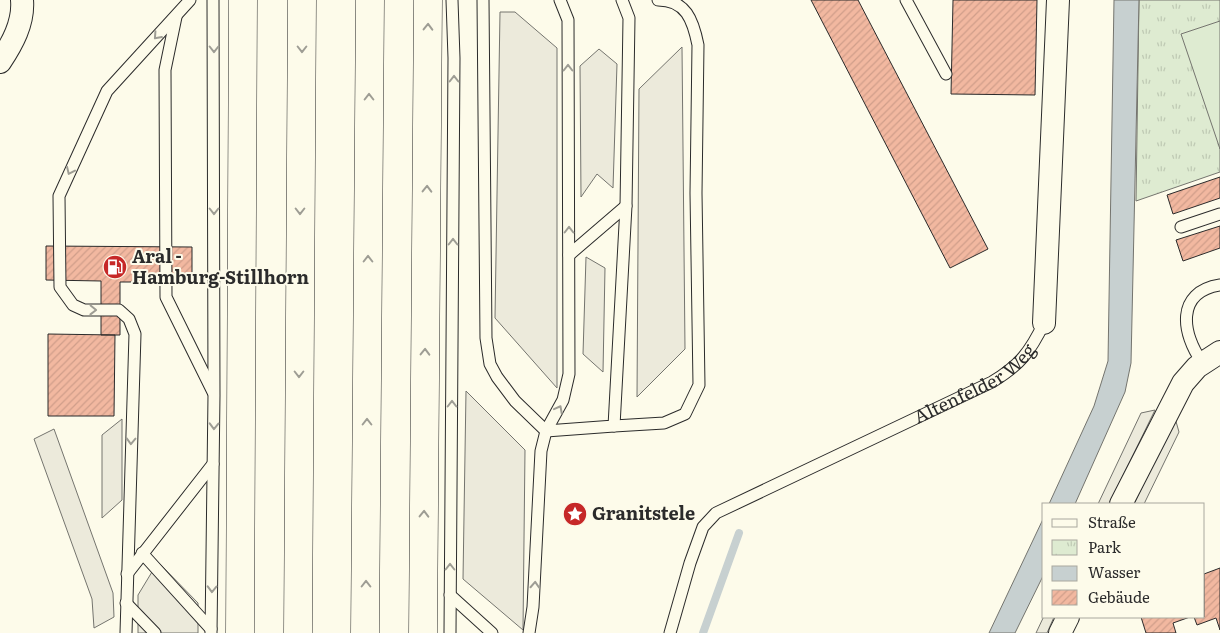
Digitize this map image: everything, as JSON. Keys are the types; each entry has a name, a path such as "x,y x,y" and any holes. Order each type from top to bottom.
{"highway":[{"path":"240,633 243,0"},
{"path":"298,633 302,0"},
{"path":"365,633 370,0"},
{"path":"423,633 428,0"}],"street":[{"path":"0,62 17,32 21,17 22,0"},
{"name":"Altenfelder Weg","path":"1044,323 1058,0"},
{"path":"1121,503 1169,407 1190,373 1211,357"},
{"path":"1060,633 1068,618"}],"lane":[{"path":"126,633 135,334 129,319 119,310 84,310 73,305 60,287 59,196 107,91 190,0"},
{"path":"212,631 214,395 213,0"},
{"path":"450,633 454,58 452,0"},
{"path":"483,0 486,338 490,364 515,401 546,431 664,423 685,414 699,385 696,193 698,45 695,29 684,8 667,0 658,0"},
{"path":"529,633 533,607 541,451 546,431 563,400 569,374 568,20 560,0"},
{"path":"614,426 626,206 629,18 622,0"},
{"path":"906,0 946,74"},
{"path":"176,15 165,70 166,297 214,395"},
{"path":"568,255 626,206"},
{"path":"1181,226 1220,214"},
{"path":"1211,357 1187,335 1188,311 1196,297 1205,290 1220,285"},
{"name":"Altenfelder Weg","path":"670,633 690,563 703,528 716,512 1010,372 1032,348 1044,323"},
{"path":"127,574 213,464"},
{"path":"142,554 212,631"},
{"path":"450,595 492,633"},
{"path":"126,603 155,633"}],"green space":[{"path":"1139,0 1220,0 1220,172 1136,201"},
{"path":"1220,21 1220,149 1181,34"}],"shaded area":[{"path":"500,12 515,12 557,48 557,388 495,318"},
{"path":"682,47 685,349 637,397 639,89"},
{"path":"599,49 617,64 613,188 597,174 581,197 580,66"},
{"path":"586,257 605,268 603,372 583,354"},
{"path":"466,391 525,450 523,630 463,579"},
{"path":"1155,410 1109,503 1098,503 1141,413"},
{"path":"1175,418 1179,432 1144,503 1134,503"},
{"path":"122,419 122,500 102,518 102,435"},
{"path":"54,429 113,593 114,617 94,628 92,599 34,439"},
{"path":"158,562 198,603 198,633 138,633 138,595"},
{"path":"1043,618 1054,618 1047,633 1036,633"}],"water":[{"path":"1114,0 1139,0 1131,363 1125,392 1075,503 1049,503 1094,406 1108,361"},
{"path":"1042,521 1042,578 1015,633 989,633"}],"building":[{"path":"811,0 858,0 988,249 950,268"},
{"path":"953,0 1037,0 1035,95 951,94"},
{"path":"1220,177 1220,198 1173,214 1167,195"},
{"path":"1220,226 1220,248 1183,261 1176,240"},
{"path":"46,246 192,247 192,282 120,282 120,335 101,335 101,281 46,280"},
{"path":"48,334 115,335 114,416 48,416"},
{"path":"1220,568 1220,630 1216,618 1197,625 1194,618 1205,618 1205,574"},
{"path":"1141,618 1187,618 1173,623 1176,633 1146,633"}],"waterway":[{"path":"703,633 739,533"}],"place":[{"name":"Aral - Hamburg-Stillhorn","path":"115,267"},
{"name":"Granitstele","path":"575,514"}]}
